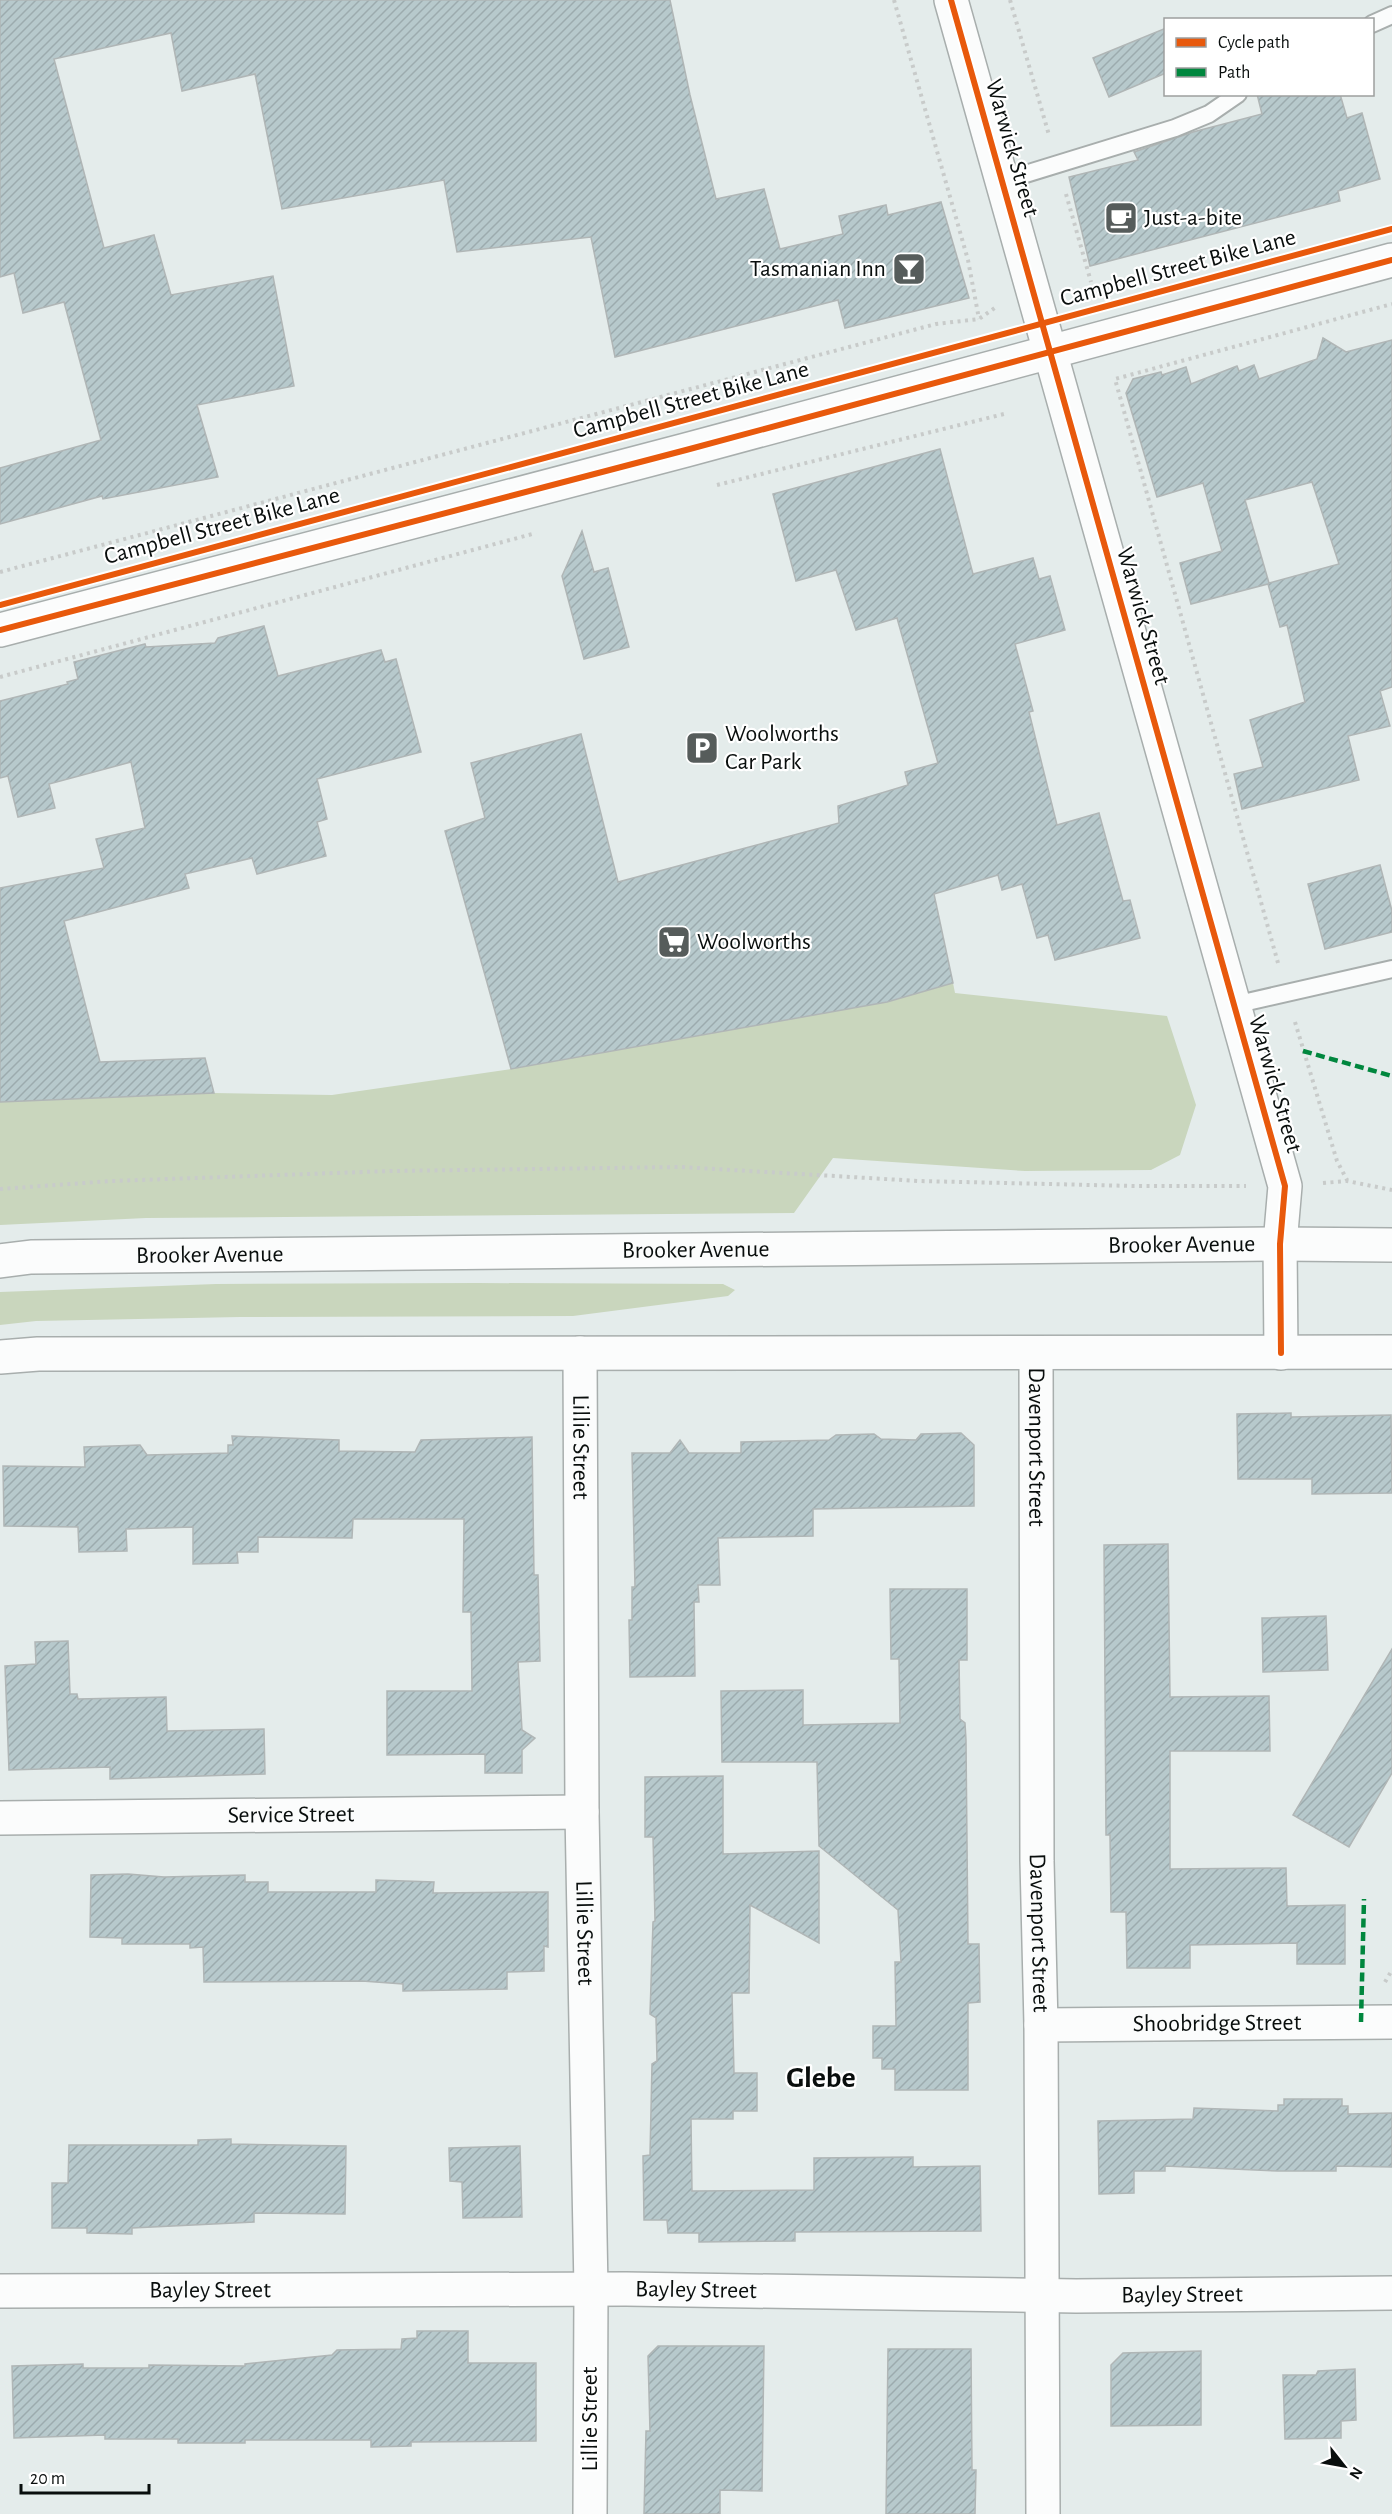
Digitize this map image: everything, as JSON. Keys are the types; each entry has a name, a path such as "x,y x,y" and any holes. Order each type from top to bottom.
{"main road":[{"name":"Warwick Street","path":"951,0 1285,1186 1280,1244 1281,1353"},
{"path":"0,630 686,450 1392,260"},
{"name":"Brooker Avenue","path":"0,1261 31,1257 1280,1244 1392,1245"},
{"path":"0,1358 38,1354 1392,1352"},
{"name":"Lillie Street","path":"580,1353 582,1812 591,2289 590,2514"},
{"name":"Davenport Street","path":"1036,1353 1037,1861 1041,2025 1043,2514"},
{"name":"Service Street","path":"0,1818 582,1812"},
{"name":"Shoobridge Street","path":"1041,2025 1392,2022"},
{"name":"Bayley Street","path":"0,2291 591,2289 1042,2295 1392,2293"}],"lane":[{"path":"1374,23 1392,15"},
{"path":"1003,181 1175,128 1209,114 1235,96"},
{"path":"1234,1005 1392,969"}],"path":[{"path":"894,0 968,260 979,319"},
{"path":"1347,1181 1337,1161 1286,993 1115,379 1392,304"},
{"path":"0,572 936,324 979,319 996,307"},
{"path":"708,487 1008,414"},
{"path":"0,677 539,532"},
{"path":"0,1189 111,1181 379,1171 681,1167 919,1181 1134,1186 1285,1186 1347,1181 1392,1190"}],"green space":[{"path":"953,983 955,993 1167,1016 1196,1105 1180,1155 1151,1170 1025,1171 833,1158 794,1213 146,1218 0,1225 0,1102 214,1093 332,1095 511,1069 887,1002"},
{"path":"216,1284 723,1284 735,1290 728,1296 573,1316 240,1317 36,1321 0,1325 0,1292"}],"building":[{"path":"0,0 670,0 690,95 716,199 764,189 780,249 843,234 839,216 886,205 888,215 941,202 969,298 845,328 838,300 615,357 591,237 457,252 444,180 282,209 255,74 182,91 171,33 54,59 104,248 154,235 171,295 273,276 294,386 197,405 218,477 103,499 102,496 0,524 0,468 101,440 64,302 23,313 14,273 0,277"},
{"path":"1164,29 1164,74 1109,97 1093,58"},
{"path":"1258,96 1341,96 1347,118 1362,113 1380,179 1338,191 1340,201 1090,266 1069,177 1138,160 1134,152 1193,132 1262,114"},
{"path":"1323,338 1346,352 1392,340 1392,687 1380,691 1390,726 1348,736 1359,780 1242,809 1234,774 1263,767 1250,720 1305,702 1287,625 1280,627 1268,584 1191,604 1180,563 1222,551 1203,483 1157,497 1126,393 1133,379 1161,372 1162,375 1186,367 1191,384 1237,366 1239,371 1254,365 1259,379 1317,359","holes":["1312,482 1339,564 1269,583 1245,500"]},
{"path":"940,449 973,574 1033,558 1039,579 1050,576 1065,630 1015,644 1033,711 1029,712 1057,825 1099,813 1123,901 1130,900 1140,938 1055,960 1048,935 1037,938 1022,884 1002,890 998,875 934,894 953,983 887,1002 511,1069 445,831 485,818 471,763 581,734 618,882 839,823 838,806 908,785 905,772 938,763 897,618 856,630 836,570 796,581 773,494"},
{"path":"582,531 594,572 608,568 629,647 584,659 562,576"},
{"path":"264,626 278,676 381,650 385,662 396,659 421,752 317,779 327,819 317,822 326,856 257,874 252,858 185,874 189,888 64,921 100,1062 205,1058 214,1093 0,1102 0,888 104,868 96,839 145,828 131,762 49,784 55,808 18,817 8,776 0,778 0,701 68,684 67,682 78,679 74,662 145,644 146,647 215,643 218,638"},
{"path":"1380,865 1392,911 1392,932 1325,949 1308,884"},
{"path":"1291,1413 1291,1417 1391,1415 1392,1493 1312,1494 1312,1479 1238,1479 1237,1414"},
{"path":"961,1433 974,1445 974,1506 813,1509 813,1536 718,1538 720,1585 698,1585 699,1602 694,1602 695,1676 630,1677 629,1620 632,1620 632,1587 635,1587 632,1453 670,1453 680,1440 689,1453 741,1453 741,1442 829,1440 836,1435 874,1434 881,1439 916,1440 921,1434"},
{"path":"232,1436 339,1440 339,1451 415,1452 421,1440 532,1437 534,1575 538,1575 540,1661 518,1662 522,1730 535,1738 522,1750 522,1773 485,1773 485,1754 387,1755 387,1691 472,1691 471,1612 463,1612 464,1519 353,1519 352,1538 258,1537 258,1552 237,1552 238,1563 193,1564 193,1527 126,1529 127,1551 79,1552 78,1527 4,1526 3,1466 85,1467 84,1447 140,1445 147,1455 228,1453 228,1445 233,1445"},
{"path":"1168,1544 1170,1697 1269,1696 1270,1751 1170,1751 1170,1869 1286,1868 1287,1906 1345,1905 1345,1964 1297,1964 1297,1943 1190,1945 1190,1968 1127,1968 1126,1912 1111,1912 1110,1835 1106,1835 1104,1545"},
{"path":"890,1589 967,1589 967,1660 959,1660 960,1719 965,1723 966,1740 968,1944 979,1944 980,2002 968,2003 968,2090 895,2090 895,2069 882,2069 882,2058 873,2058 873,2026 896,2026 895,1962 901,1962 898,1910 819,1846 817,1762 722,1762 721,1691 803,1690 803,1725 900,1723 899,1659 891,1659"},
{"path":"1326,1616 1328,1670 1263,1672 1262,1618"},
{"path":"68,1641 70,1694 77,1694 78,1699 166,1697 167,1731 264,1729 265,1774 110,1779 110,1767 9,1770 5,1666 36,1664 35,1642"},
{"path":"1392,1649 1392,1773 1349,1847 1293,1815"},
{"path":"723,1776 723,1854 819,1851 819,1943 750,1905 749,1993 732,1993 734,2073 757,2073 757,2111 733,2111 733,2119 691,2119 692,2191 814,2190 814,2158 913,2157 913,2167 980,2166 981,2231 795,2232 795,2241 699,2242 699,2233 668,2233 667,2220 644,2220 643,2156 650,2155 652,2064 657,2061 656,2018 650,2014 653,1922 655,1921 653,1837 645,1837 645,1777"},
{"path":"128,1874 164,1877 245,1875 245,1882 268,1882 268,1892 376,1892 376,1880 434,1882 433,1893 548,1892 548,1947 544,1946 544,1971 507,1972 507,1989 403,1991 403,1984 362,1981 204,1982 203,1947 190,1948 190,1944 122,1944 122,1938 90,1937 91,1875"},
{"path":"1284,2099 1342,2099 1342,2106 1348,2106 1348,2114 1392,2113 1392,2167 1336,2166 1336,2171 1278,2171 1165,2166 1165,2171 1134,2171 1134,2193 1099,2194 1098,2121 1193,2119 1194,2108 1278,2111 1278,2105 1284,2105"},
{"path":"231,2139 231,2144 346,2146 345,2214 254,2213 254,2222 132,2228 132,2234 87,2233 87,2228 52,2228 52,2183 68,2183 69,2145 198,2145 198,2140"},
{"path":"520,2146 522,2217 463,2218 462,2182 450,2181 449,2148"},
{"path":"417,2331 468,2331 468,2363 536,2363 536,2441 411,2442 411,2446 371,2447 371,2440 245,2440 245,2443 178,2443 178,2439 105,2439 105,2435 14,2438 12,2366 83,2364 83,2368 149,2368 149,2365 245,2366 245,2364 332,2355 337,2350 401,2349 402,2339 417,2338"},
{"path":"658,2346 764,2346 762,2491 720,2490 720,2514 644,2514 646,2431 650,2431 648,2356"},
{"path":"888,2349 971,2349 972,2470 976,2470 975,2514 886,2514"},
{"path":"1201,2351 1201,2425 1111,2426 1111,2365 1123,2353"},
{"path":"1355,2369 1356,2420 1341,2421 1341,2438 1285,2439 1283,2375 1316,2375 1318,2371"}],"marked path":[{"path":"1303,1051 1392,1076"},
{"path":"1361,2022 1364,1899"}],"cycle path":[{"path":"951,0 1285,1186 1280,1244 1281,1353"},
{"name":"Campbell Street Bike Lane","path":"0,605 1392,229"},
{"path":"0,630 686,450 1392,260"}],"place":[{"name":"Just-a-bite","path":"1121,218"},
{"name":"Tasmanian Inn","path":"909,269"},
{"name":"Woolworths Car Park","path":"702,748"},
{"name":"Woolworths","path":"674,942"}],"district":[{"name":"Glebe","path":"821,2078"}]}
